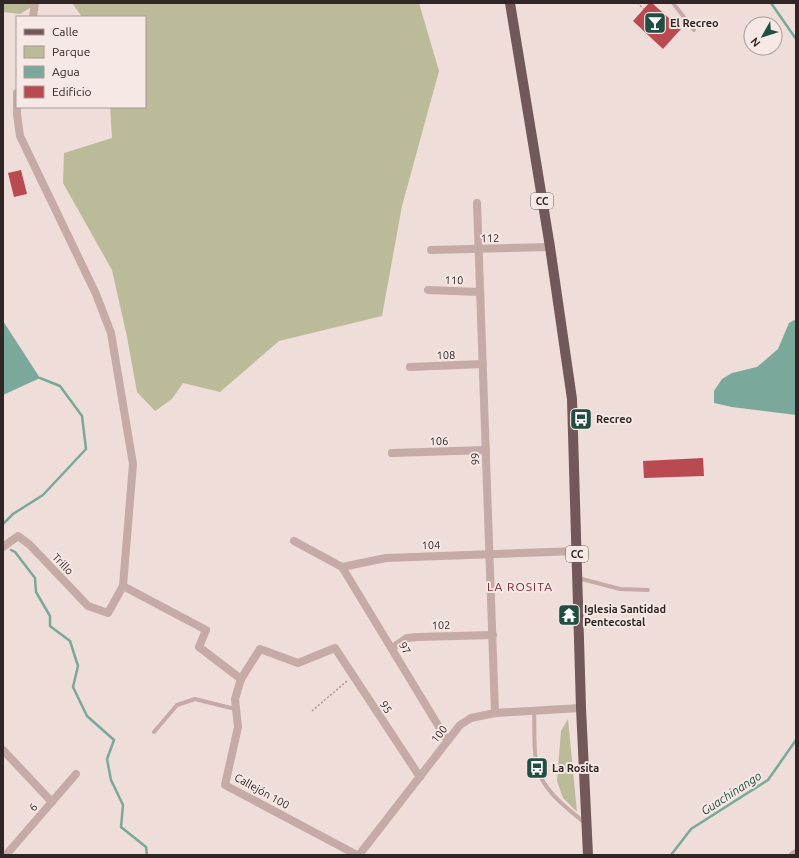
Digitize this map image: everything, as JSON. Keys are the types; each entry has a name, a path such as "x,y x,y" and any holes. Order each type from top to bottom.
{"main road":[{"name":"CC","path":"510,3 550,247 572,399 581,708 588,855"}],"street":[{"path":"33,16 36,3"},
{"path":"17,108 20,136 96,294 111,333 133,464 123,586 206,630 199,647 241,679"},
{"name":"99","path":"476,203 491,554 495,713"},
{"name":"112","path":"431,250 550,247"},
{"name":"110","path":"428,290 480,292"},
{"name":"108","path":"410,367 483,364"},
{"name":"106","path":"392,453 486,450"},
{"name":"Trillo","path":"3,547 18,536 30,545 88,606 108,613 123,586"},
{"path":"294,541 342,567"},
{"name":"104","path":"342,567 386,558 577,551"},
{"name":"97","path":"342,567 447,740"},
{"name":"102","path":"392,648 407,638 493,635"},
{"name":"Callejón 100","path":"336,648 298,663 260,649 241,679 235,699 238,727 225,785 358,855"},
{"name":"95","path":"336,648 420,777"},
{"name":"100","path":"358,855 460,725 471,718 495,713 534,712 581,708"},
{"path":"3,750 52,802"},
{"name":"6","path":"6,855 76,774"}],"lane":[{"path":"673,3 694,30"},
{"path":"578,578 620,589 648,590"},
{"path":"154,732 177,705 195,699 235,709"},
{"path":"534,712 537,768 545,784 560,802 587,825"}],"path":[{"path":"637,3 644,9"},
{"path":"312,711 354,676"}],"green space":[{"path":"3,3 38,3 20,14 3,12"},
{"path":"72,3 419,3 439,71 402,206 382,316 279,341 220,392 183,383 172,399 155,411 137,392 127,337 112,270 63,183 64,153 112,138 110,108 146,108 146,16 81,16"},
{"path":"568,719 577,812 563,798 557,781 561,731"}],"water":[{"path":"796,319 796,415 732,407 714,403 714,391 722,379 732,373 757,367 778,349 789,323"},
{"path":"3,321 40,378 3,395"}],"building":[{"path":"649,3 652,3 681,29 663,49 633,21"},
{"path":"21,170 27,194 14,197 8,173"},
{"path":"703,458 704,476 644,478 643,461"}],"waterway":[{"path":"771,3 796,39"},
{"path":"3,524 13,514 43,495 86,449 82,416 60,386 40,378"},
{"name":"Guachinango","path":"11,550 15,552 35,578 36,592 50,616 50,626 70,641 78,666 73,687 87,716 114,740 107,759 111,780 123,805 121,827 146,847 147,855"},
{"name":"Guachinango","path":"671,855 691,829 768,780 796,740"}],"place":[{"name":"El Recreo","path":"655,23"},
{"name":"Recreo","path":"581,419"},
{"name":"Iglesia Santidad Pentecostal","path":"569,615"},
{"name":"La Rosita","path":"537,768"}],"district":[{"name":"LA ROSITA","path":"520,586"}]}
